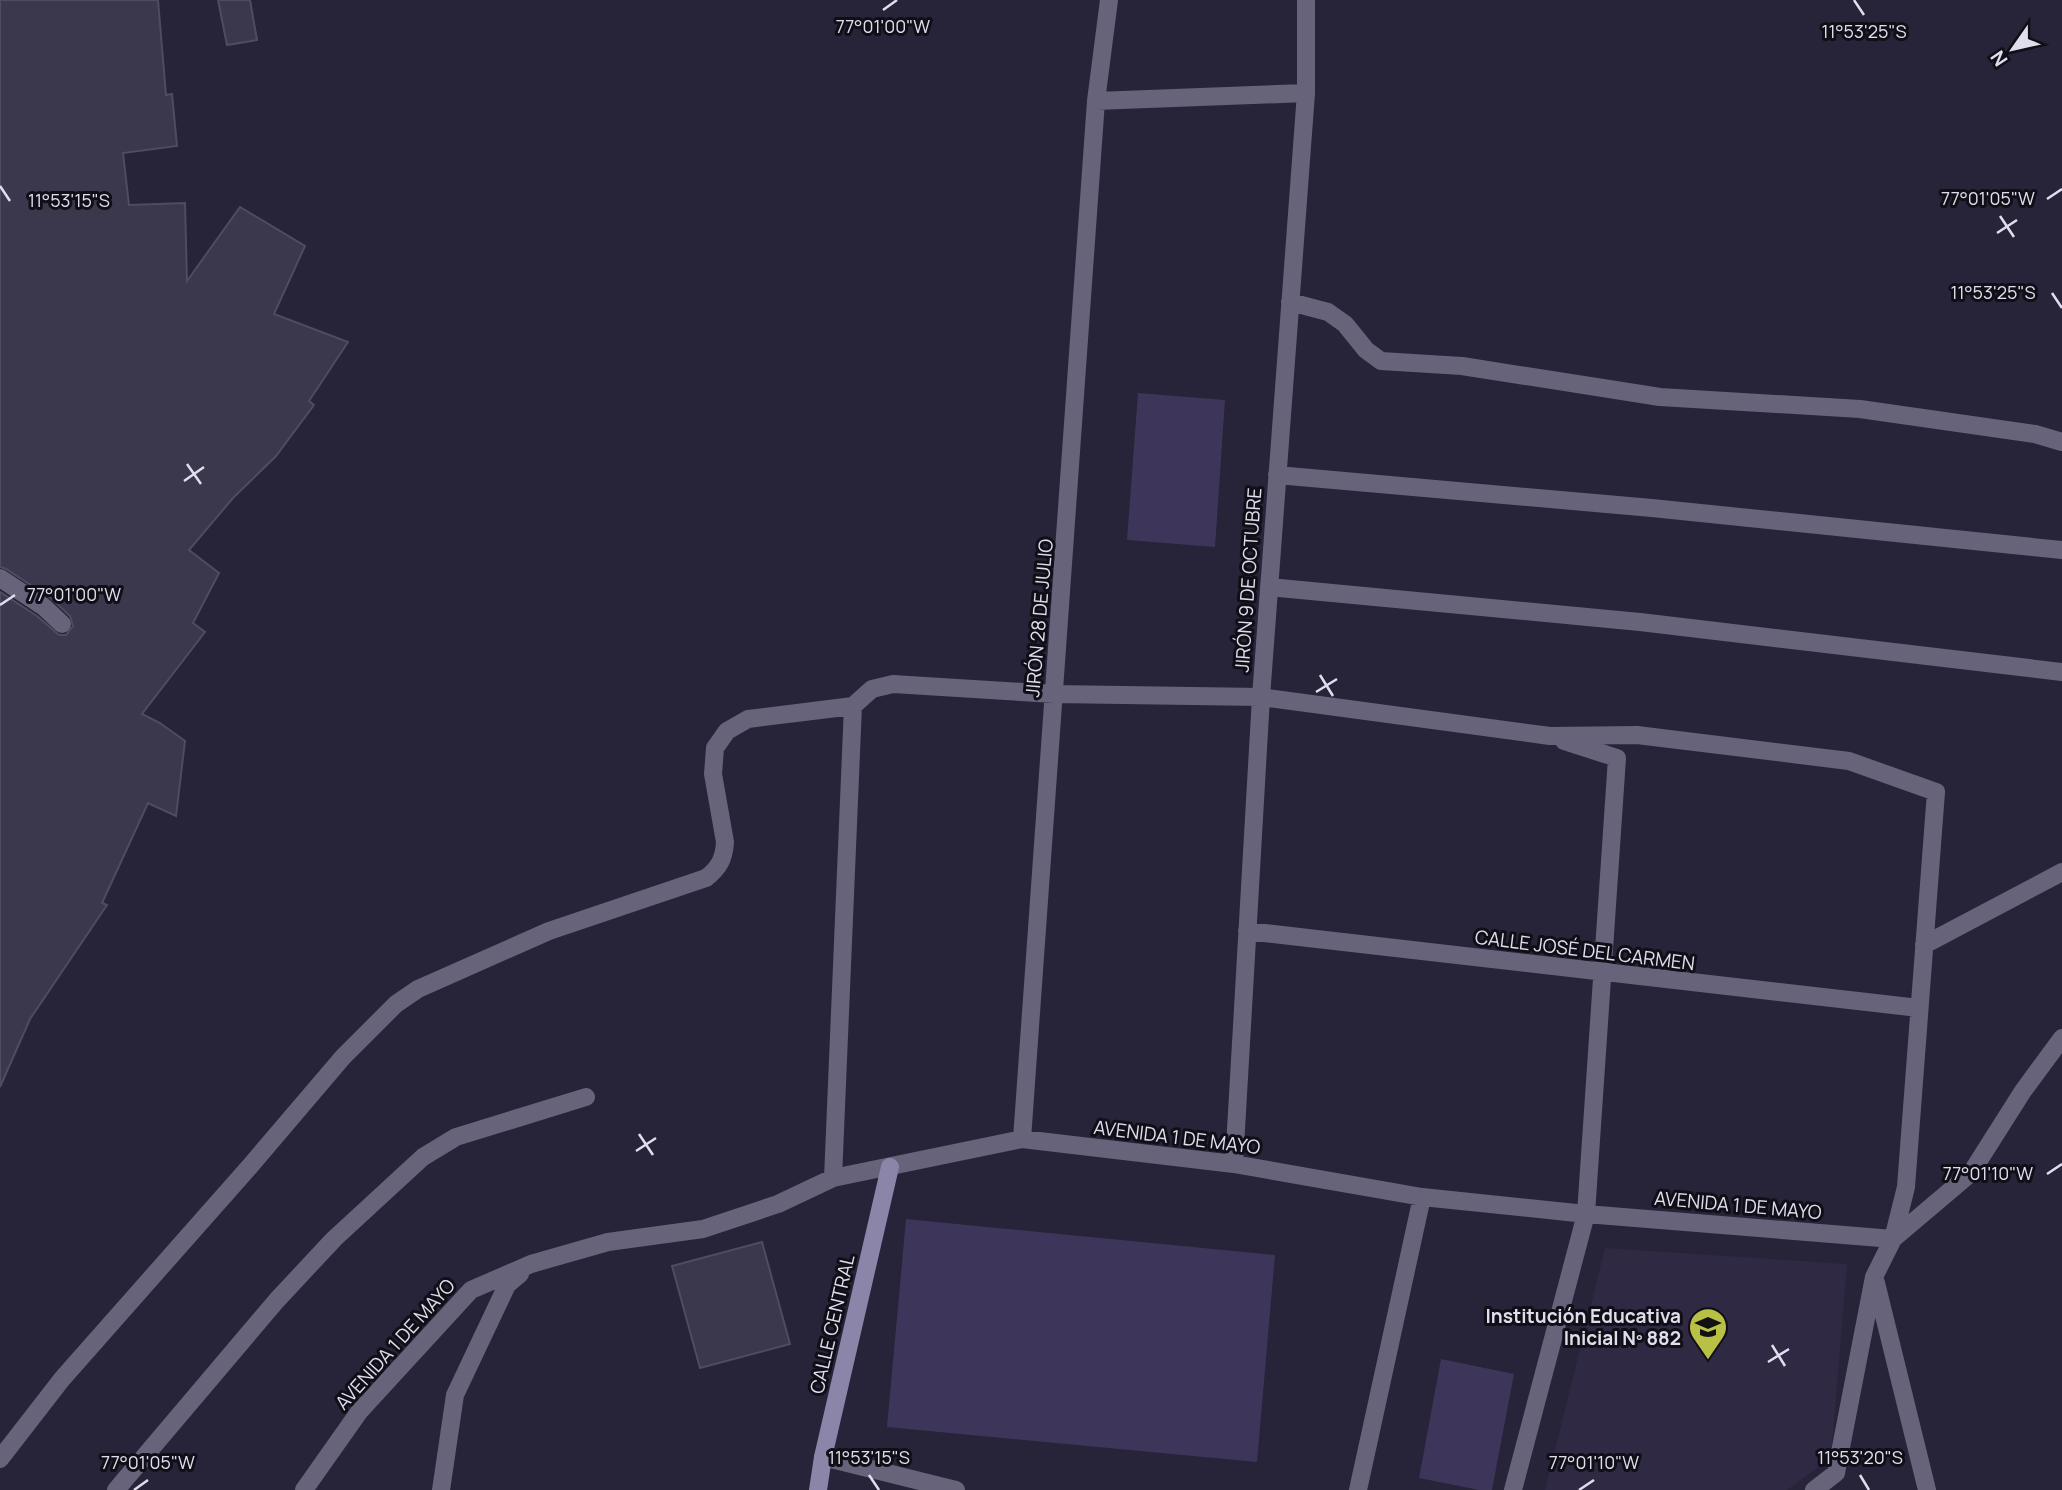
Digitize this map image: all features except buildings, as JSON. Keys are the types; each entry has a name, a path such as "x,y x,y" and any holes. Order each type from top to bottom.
{"street":[{"name":"JIRÓN 28 DE JULIO","path":"1022,1139 1096,101 1109,0"},
{"name":"JIRÓN 9 DE OCTUBRE","path":"1234,1164 1261,697 1306,93 1306,0"},
{"path":"1096,101 1306,93"},
{"path":"1290,302 1328,312 1345,324 1366,350 1381,361 1462,366 1660,397 1860,409 2035,434 2062,442"},
{"path":"1277,475 1679,510 2062,550"},
{"path":"0,578 44,607 62,624"},
{"path":"1269,587 1653,624 2062,672"},
{"path":"0,1459 62,1379 343,1057 396,1004 418,989 549,931 706,878 720,864 724,853 725,842 713,774 715,748 727,731 748,719 853,706 872,689 893,684 1054,694 1261,697 1550,736 1637,735 1849,761 1936,792 1906,1188 1893,1239 1874,1277 1837,1481 1814,1490"},
{"path":"833,1178 853,706"},
{"path":"1513,1490 1586,1214 1617,758 1550,736"},
{"path":"1924,945 2062,872"},
{"name":"CALLE JOSÉ DEL CARMEN","path":"1247,931 1919,1008"},
{"path":"1893,1239 1971,1173 2023,1091 2062,1038"},
{"path":"117,1490 277,1300 334,1239 423,1157 456,1137 586,1097"},
{"name":"AVENIDA 1 DE MAYO","path":"304,1490 359,1412 471,1290 531,1264 608,1242 703,1228 778,1204 833,1178 1022,1139 1234,1164 1422,1197 1586,1214 1893,1239"},
{"name":"CALLE CENTRAL","path":"818,1490 823,1457 890,1167"},
{"path":"1358,1490 1422,1197"},
{"path":"441,1490 456,1395 507,1285 531,1264"},
{"path":"1874,1277 1927,1490"},
{"path":"823,1457 956,1490"}],"shaded area":[{"path":"1138,393 1225,400 1215,547 1127,540"},
{"path":"906,1219 1275,1255 1257,1462 887,1427"},
{"name":"Institución Educativa Inicial Nº 882","path":"1605,1248 1847,1264 1831,1458 1787,1490 1545,1490"},
{"path":"1441,1359 1514,1374 1492,1490 1479,1490 1419,1478"}],"place":[{"name":"Institución Educativa Inicial Nº 882","path":"1708,1361"}]}
